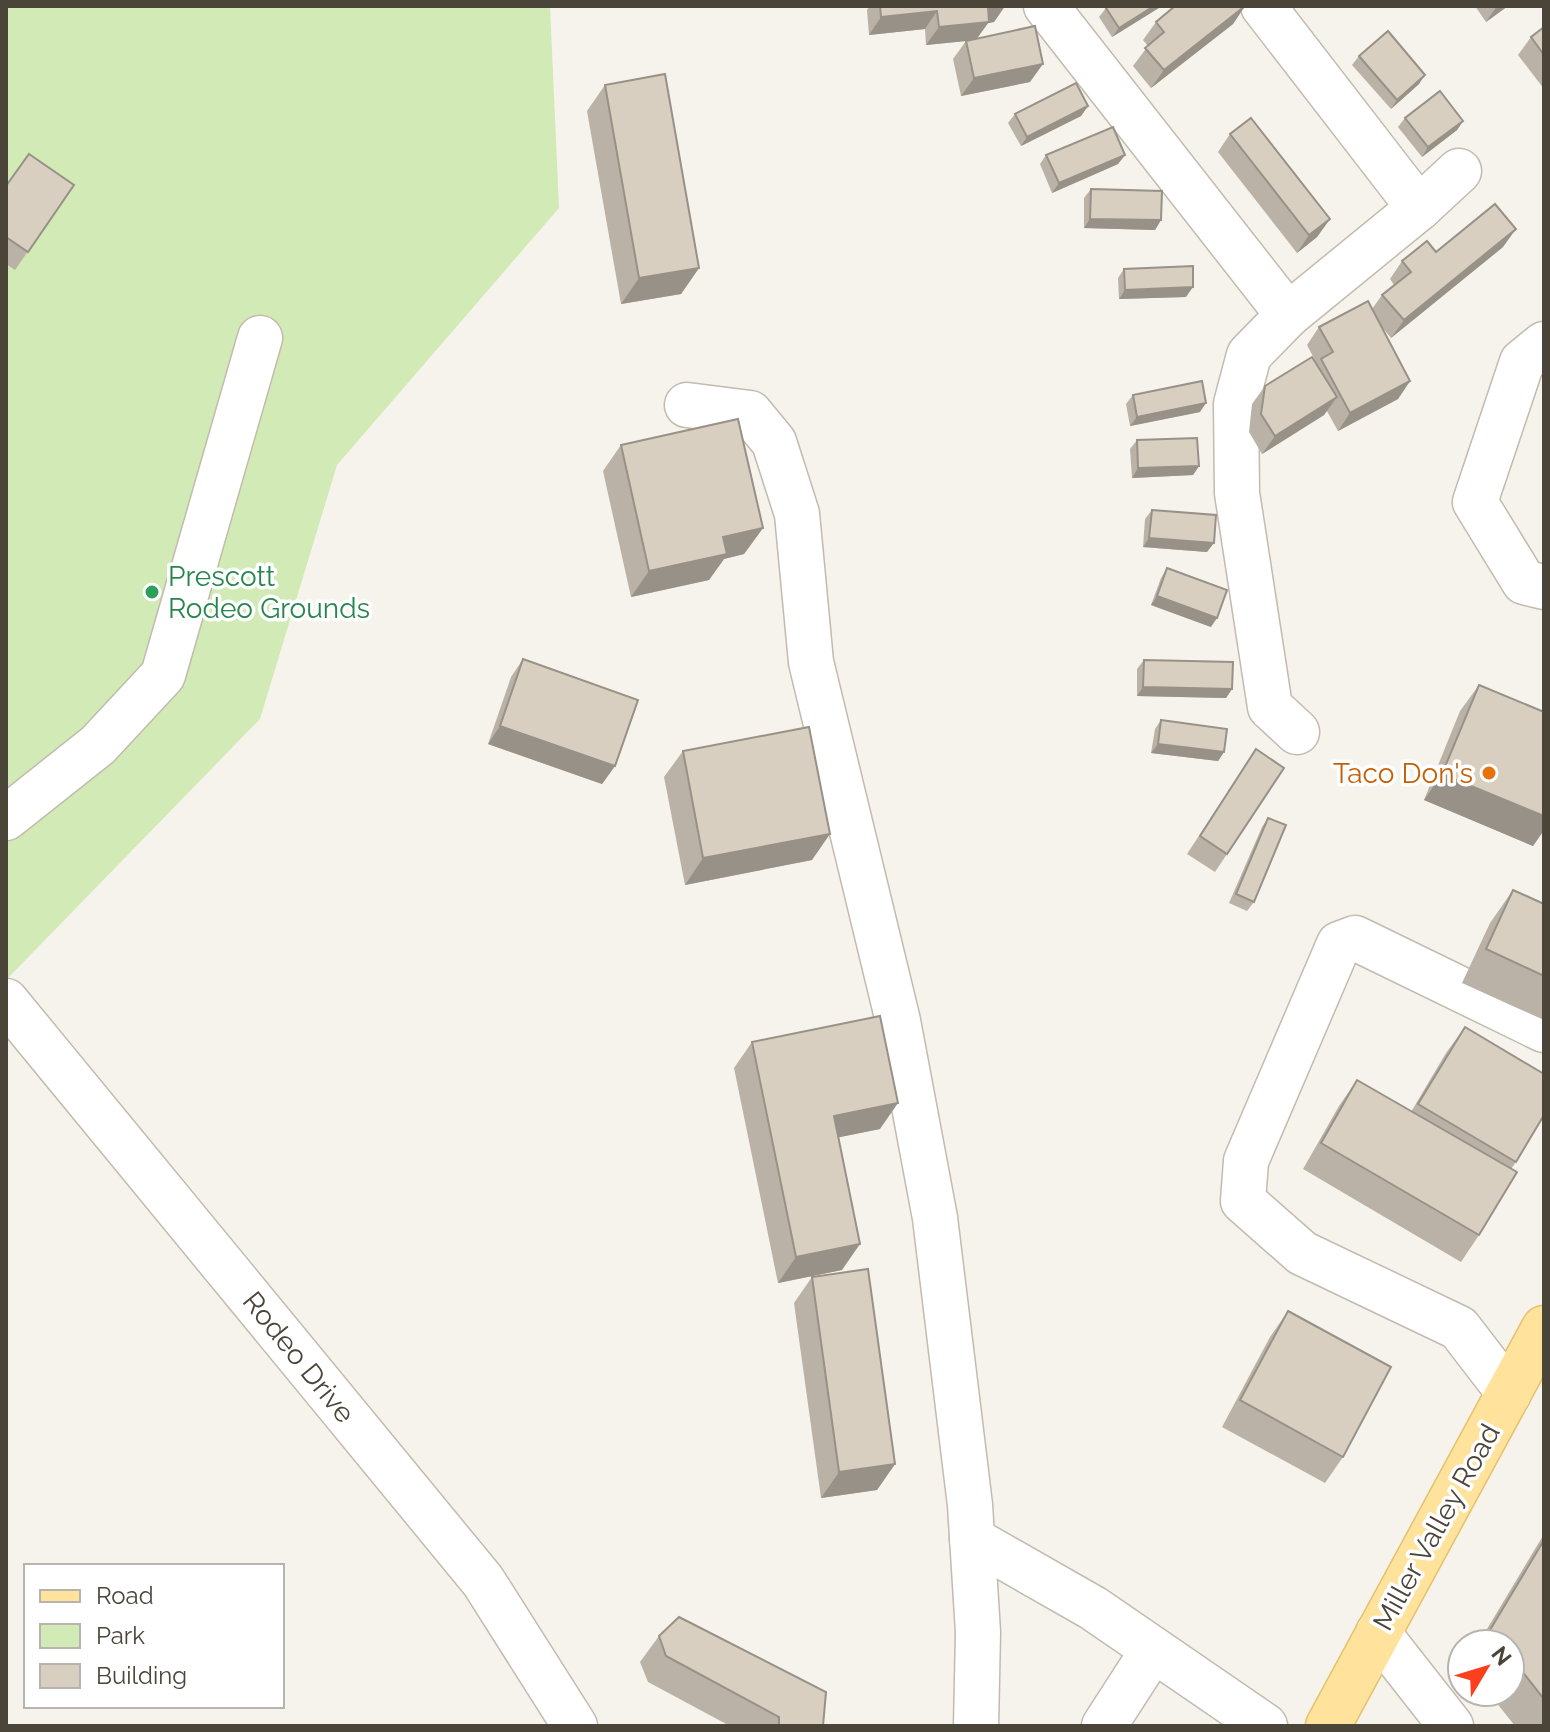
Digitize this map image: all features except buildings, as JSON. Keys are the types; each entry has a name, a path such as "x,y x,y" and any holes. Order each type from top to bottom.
{"main road":[{"name":"Miller Valley Road","path":"1328,1726 1544,1328"}],"street":[{"path":"1046,6 1288,315"},
{"path":"1263,6 1419,208"},
{"path":"1297,732 1270,707 1237,493 1236,404 1249,355 1288,315 1419,208 1459,171"},
{"path":"6,818 98,745 163,675 260,338"},
{"path":"1544,344 1522,362 1475,502 1524,582 1544,587"},
{"path":"687,405 750,413 774,442 797,514 811,662 898,1021 935,1218 970,1505 978,1632 976,1726"},
{"path":"1509,1393 1459,1328 1302,1253 1243,1201 1246,1161 1339,944 1355,938 1544,1030"},
{"name":"Rodeo Drive","path":"6,1001 483,1581 575,1726"},
{"path":"972,1539 1093,1608 1265,1726"},
{"path":"1378,1633 1451,1726"},
{"path":"1104,1726 1153,1650"}],"green space":[{"name":"Prescott Rodeo Grounds","path":"6,6 550,6 559,208 337,465 260,719 6,980"}],"place":[{"name":"Prescott Rodeo Grounds","path":"152,592"},
{"name":"Taco Don's","path":"1489,773"}]}
